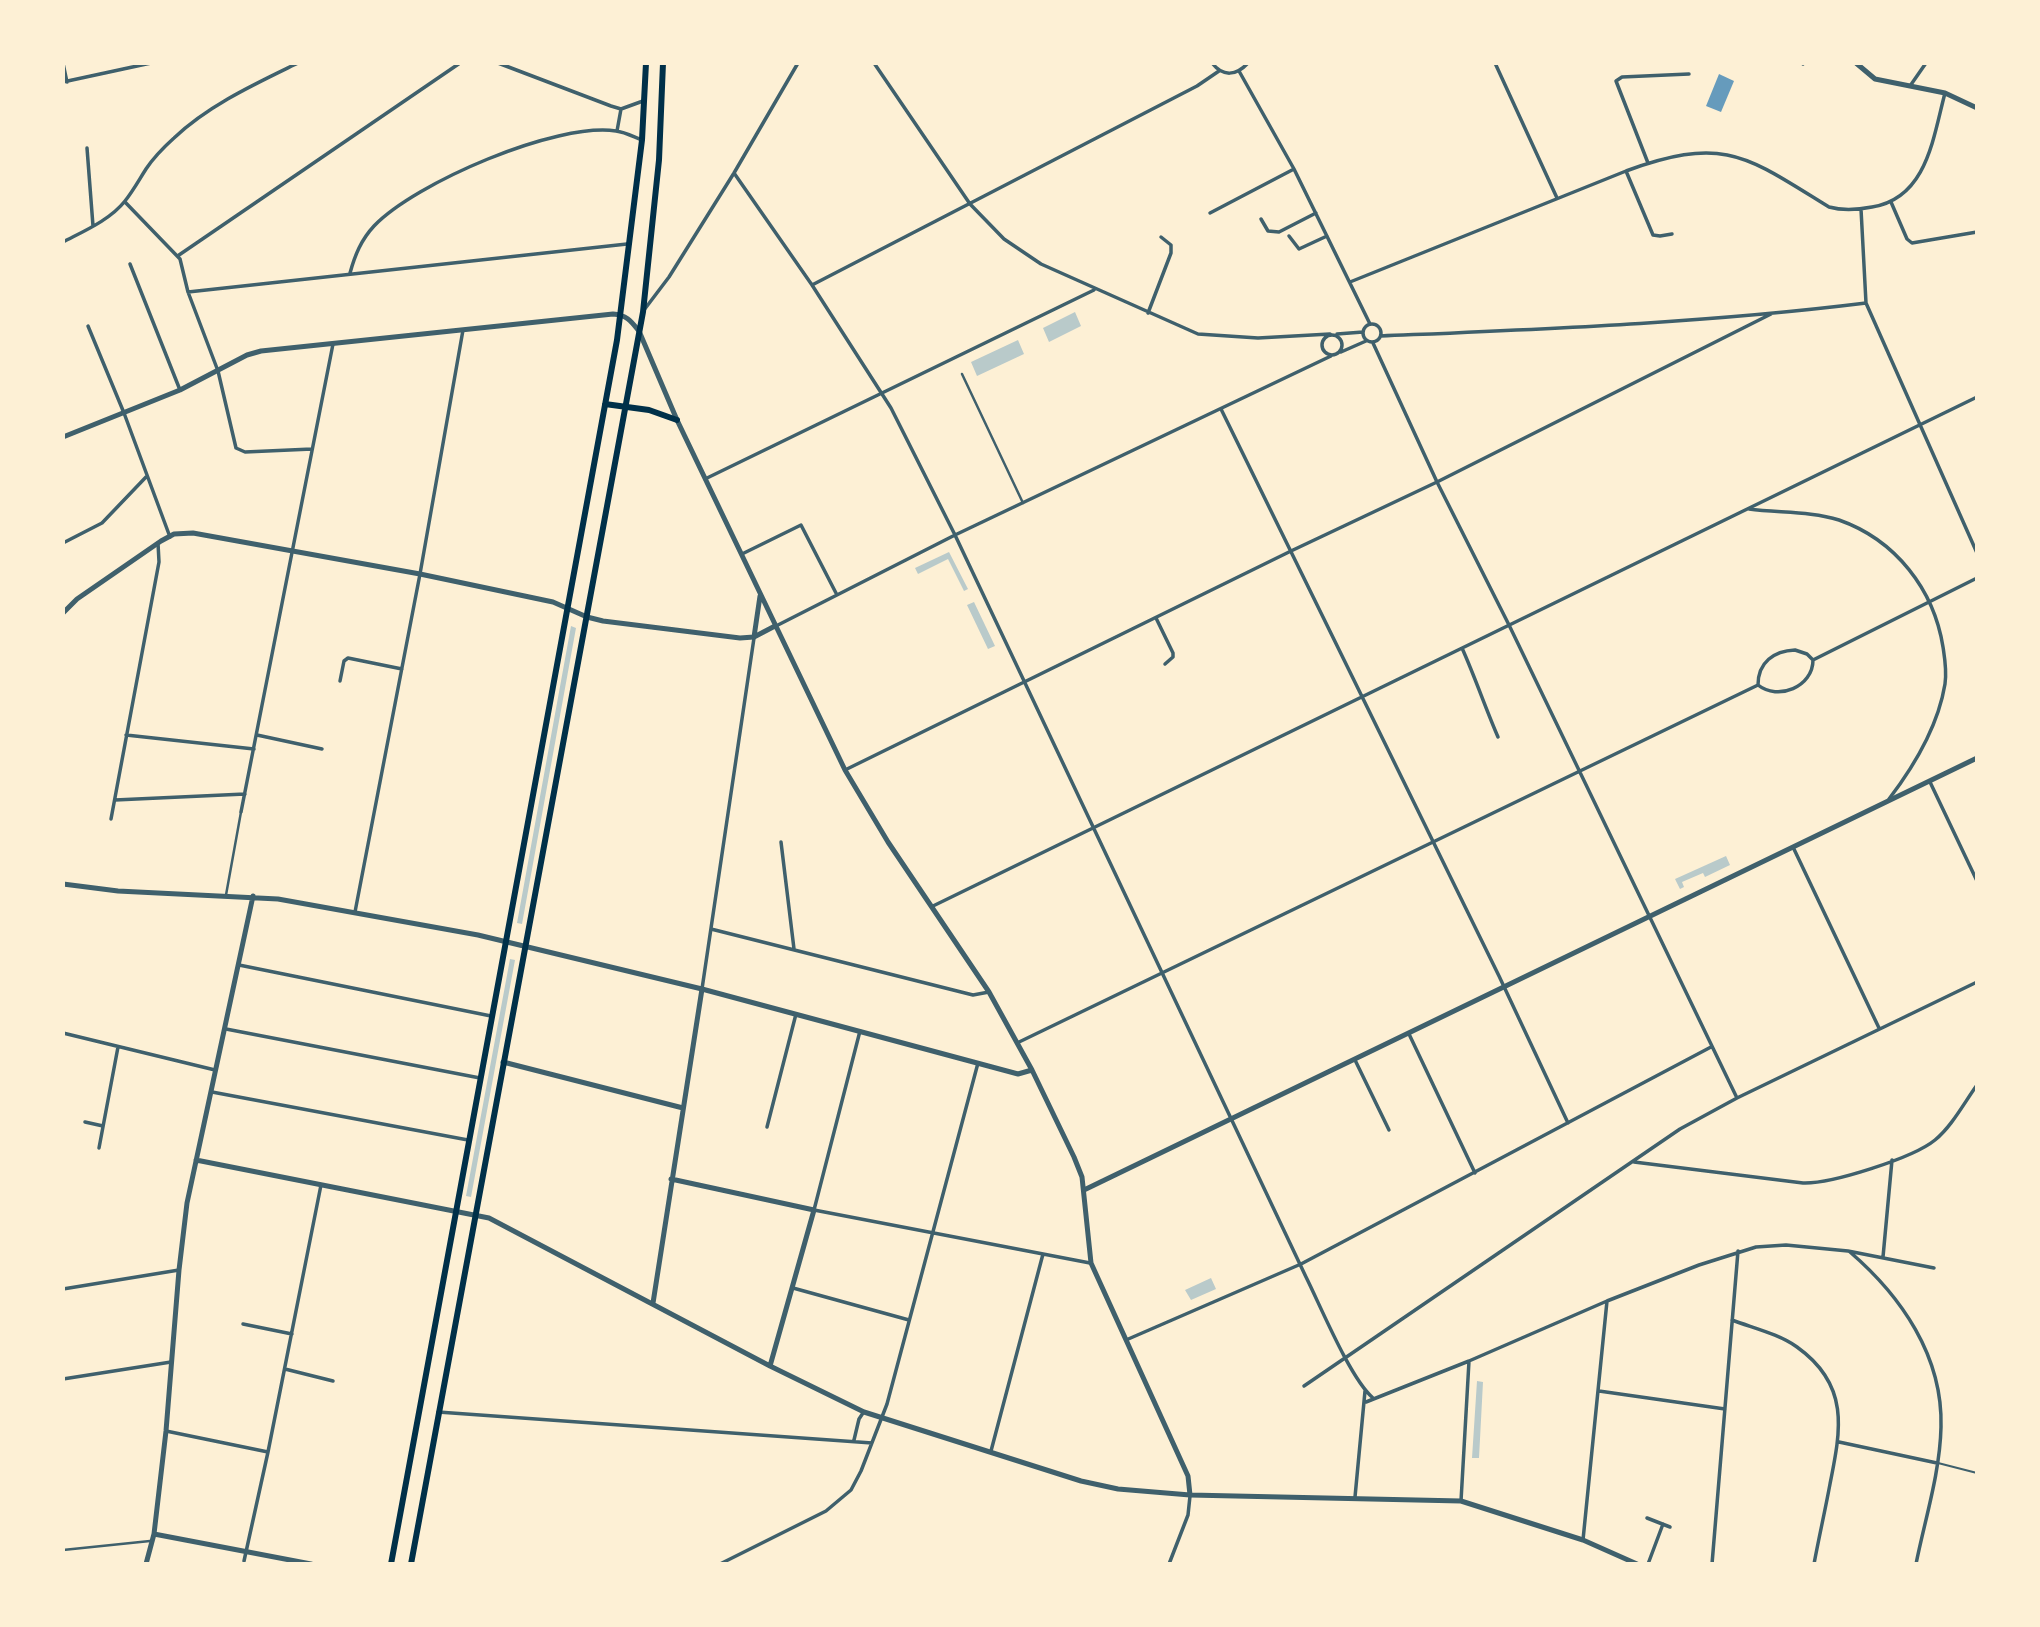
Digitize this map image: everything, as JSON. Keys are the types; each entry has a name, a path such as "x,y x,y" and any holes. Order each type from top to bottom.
{"main road":[{"path":"391,1564 621,314 642,140 646,63"},
{"path":"411,1564 643,312 659,160 663,63"},
{"path":"605,404 649,410 677,420"}],"street":[{"path":"63,63 65,82 151,63"},
{"path":"63,242 93,226 125,202 152,160 177,135 225,101 298,63"},
{"path":"178,256 460,63"},
{"path":"498,63 621,109 645,101"},
{"path":"643,312 669,277 734,173 798,63"},
{"path":"874,63 971,204 1004,239 1061,275 1198,334 1210,336 1258,338 1363,332 1370,324"},
{"path":"1212,63 1219,71 1231,74 1248,63"},
{"path":"1495,63 1557,198"},
{"path":"1856,63 1875,79 1945,93 1977,108"},
{"path":"1910,86 1926,63"},
{"path":"811,285 1185,92 1219,71"},
{"path":"1239,71 1294,169 1370,324 1380,329 1381,337"},
{"path":"1648,163 1616,81 1622,78 1689,74"},
{"path":"1350,282 1626,171 1690,153 1728,154 1766,167 1829,207 1837,209 1861,209 1891,202 1913,186 1923,168 1945,93"},
{"path":"617,131 621,109"},
{"path":"350,273 357,251 374,226 403,203 503,152 573,133 617,131 642,140"},
{"path":"87,148 93,226"},
{"path":"1210,213 1294,169"},
{"path":"1626,171 1653,234 1672,234"},
{"path":"734,173 882,392 955,535 1300,1264 1347,1359 1365,1391 1373,1398"},
{"path":"125,202 178,256 188,292 218,372 235,445 239,451 313,449"},
{"path":"1891,202 1907,239 1912,243 1977,232"},
{"path":"1861,209 1866,303 1977,553"},
{"path":"1261,219 1268,231 1276,233 1316,213"},
{"path":"1289,236 1299,249 1327,236"},
{"path":"1148,313 1171,253 1171,245 1161,237"},
{"path":"188,292 630,244"},
{"path":"130,264 180,390"},
{"path":"705,479 1095,289"},
{"path":"1373,343 1381,337 1771,314 1866,303"},
{"path":"63,438 180,390 247,355 261,351 621,314 630,320 639,331 677,420 845,770 888,842 989,992 1032,1070 1074,1157 1082,1177 1091,1263 1188,1476 1188,1515 1169,1564"},
{"path":"845,770 1437,482 1771,314"},
{"path":"88,326 170,537"},
{"path":"355,912 420,574 463,330"},
{"path":"1363,332 1367,341"},
{"path":"1333,334 1342,344 1339,352"},
{"path":"1331,356 1323,351 1321,346 1322,341 1333,334"},
{"path":"63,612 77,599 158,543 170,537 193,533 420,574 553,602 587,617 622,624 738,638 754,637 955,535 1367,341 1373,343 1437,482 1509,625 1737,1098"},
{"path":"226,896 333,344"},
{"path":"962,374 1023,503"},
{"path":"933,906 1977,397"},
{"path":"1222,409 1568,1123"},
{"path":"63,542 102,523 146,477"},
{"path":"1746,509 1817,514 1858,529 1889,549 1913,574 1930,601 1942,639 1946,682 1932,729 1909,774 1888,800"},
{"path":"741,554 801,525 837,595"},
{"path":"111,819 159,562 158,543"},
{"path":"1812,660 1977,578"},
{"path":"653,1303 760,596"},
{"path":"1156,618 1173,653 1173,657 1165,664"},
{"path":"762,634 781,639"},
{"path":"1462,648 1498,737"},
{"path":"1795,650 1807,654 1812,660 1812,669 1799,686 1786,691 1775,691 1763,689 1758,685 1761,668 1770,657 1780,651 1795,650"},
{"path":"340,681 344,661 348,658 402,669"},
{"path":"1017,1043 1758,685"},
{"path":"126,735 254,749"},
{"path":"257,736 322,749"},
{"path":"1084,1190 1977,758"},
{"path":"1929,781 1977,881"},
{"path":"115,800 245,794"},
{"path":"781,842 794,949"},
{"path":"1793,847 1879,1028"},
{"path":"63,884 118,891 253,896 355,912 526,945 1018,1074 1032,1070"},
{"path":"146,1564 153,1537 166,1431 187,1203 253,896"},
{"path":"711,929 973,995 989,992"},
{"path":"239,965 491,1016"},
{"path":"1304,1386 1681,1129 1737,1098 1977,982"},
{"path":"767,1127 796,1014"},
{"path":"226,1029 480,1078"},
{"path":"770,1366 860,1031"},
{"path":"63,1033 217,1071"},
{"path":"1409,1034 1475,1173"},
{"path":"99,1148 118,1047"},
{"path":"1126,1340 1300,1264 1712,1047"},
{"path":"1355,1060 1389,1130"},
{"path":"503,1062 683,1108"},
{"path":"720,1564 826,1511 851,1490 882,1418 978,1063"},
{"path":"1632,1162 1815,1184 1845,1177 1892,1160 1937,1139 1977,1085"},
{"path":"212,1092 469,1140"},
{"path":"85,1122 103,1126"},
{"path":"196,1160 489,1218 770,1366 864,1412 1102,1486 1190,1495 1461,1500 1583,1540 1637,1564"},
{"path":"1883,1258 1892,1160"},
{"path":"671,1179 933,1234 1091,1263"},
{"path":"243,1561 268,1452 321,1185"},
{"path":"1366,1402 1607,1301 1738,1251 1786,1245 1848,1251 1934,1268"},
{"path":"1712,1564 1738,1251"},
{"path":"1848,1251 1868,1268 1903,1308 1932,1364 1941,1402 1937,1463 1916,1564"},
{"path":"990,1451 1043,1254"},
{"path":"63,1289 179,1270"},
{"path":"793,1288 910,1320"},
{"path":"1583,1540 1607,1301"},
{"path":"1732,1320 1789,1342 1816,1364 1838,1404 1839,1442 1814,1564"},
{"path":"243,1324 292,1334"},
{"path":"1461,1500 1469,1361"},
{"path":"63,1379 171,1362"},
{"path":"285,1369 333,1381"},
{"path":"1355,1497 1365,1391"},
{"path":"1599,1391 1725,1409"},
{"path":"438,1412 872,1443"},
{"path":"854,1440 859,1419 864,1412"},
{"path":"166,1431 268,1452"},
{"path":"1839,1442 1937,1463"},
{"path":"1647,1518 1670,1527"},
{"path":"1648,1564 1663,1524"},
{"path":"63,1549 153,1537 312,1564"}],"lane":[{"path":"1937,1463 1977,1473"}],"shaded area":[{"path":"1075,312 1081,326 1049,342 1043,328"},
{"path":"1018,340 1024,354 977,376 971,362"},
{"path":"949,552 968,589 964,591 948,559 918,574 915,568"},
{"path":"974,602 995,646 988,649 967,605"},
{"path":"571,626 576,628 522,924 517,923"},
{"path":"1726,856 1730,865 1705,877 1703,873 1682,882 1684,887 1680,889 1675,879"},
{"path":"510,959 515,960 471,1197 466,1196"},
{"path":"1211,1278 1216,1289 1191,1300 1185,1290"},
{"path":"1477,1381 1483,1382 1479,1458 1472,1458"}],"water":[{"path":"1719,74 1734,81 1721,112 1706,106"}]}
